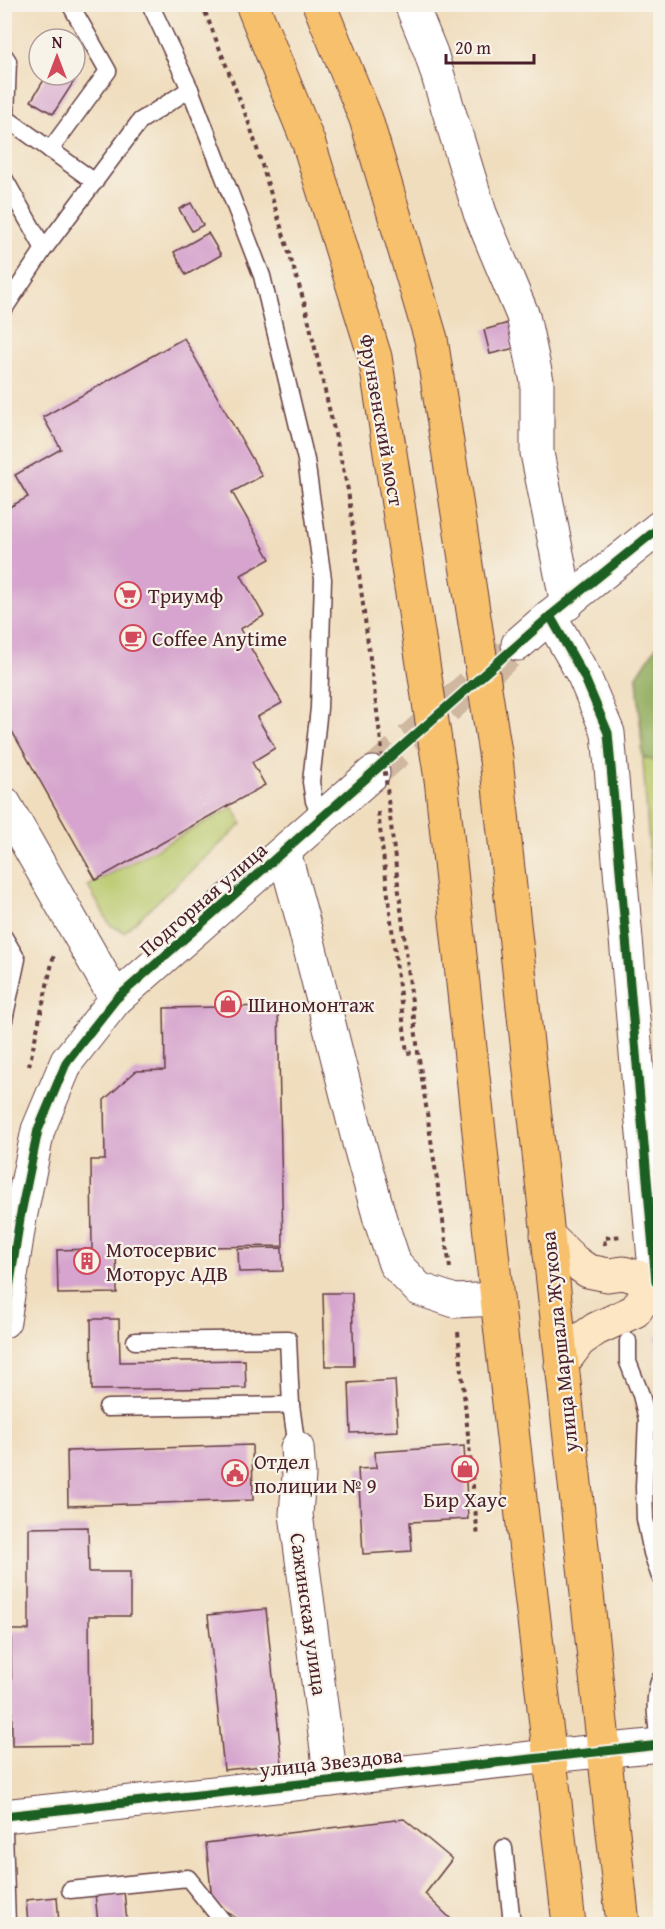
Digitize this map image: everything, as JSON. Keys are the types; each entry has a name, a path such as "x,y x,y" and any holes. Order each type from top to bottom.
{"main road":[{"name":"Фрунзенский мост","path":"252,4 309,144 375,357 441,779 497,1299"},
{"name":"улица Маршала Жукова","path":"319,4 366,119 430,339 496,759 624,1924"},
{"path":"547,1235 575,1262 588,1271 608,1275 623,1273 658,1282 635,1311 587,1335 579,1341 561,1365"},
{"path":"497,1299 569,1924"}],"street":[{"path":"411,4 431,53 480,213 523,316 537,381 537,453 559,610 608,733 651,1132 658,1282"},
{"path":"518,644 660,527"},
{"name":"Подгорная улица","path":"4,1321 12,1216 38,1130 66,1061 116,999 322,818 381,784"},
{"path":"4,802 116,999"},
{"path":"284,852 362,1154 395,1264 419,1290 455,1301 497,1299"},
{"name":"Сажинская улица","path":"297,1448 299,1475 296,1514 331,1780"},
{"name":"улица Звездова","path":"4,1816 660,1745"}],"lane":[{"path":"50,150 108,71 70,4"},
{"path":"150,4 190,89 262,276 306,460 323,579 319,708 311,782 314,801 322,818"},
{"path":"4,55 8,61 6,118 95,182"},
{"path":"4,309 44,249 140,121 190,89"},
{"path":"4,178 44,249"},
{"path":"4,938 17,960 4,1020"},
{"path":"135,1341 288,1339 291,1405 297,1448"},
{"path":"628,1341 628,1362 641,1395 647,1419 645,1519 660,1577"},
{"path":"107,1408 291,1405"},
{"path":"660,1679 656,1689 656,1708 660,1745"},
{"path":"4,1832 8,1924"},
{"path":"504,1848 512,1924"},
{"path":"70,1890 188,1878 225,1924"}],"path":[{"path":"201,4 250,126 305,305 348,490 381,784 455,1301 478,1538"},
{"path":"378,812 407,1053 418,1052"},
{"path":"28,1068 54,955 53,949"},
{"path":"604,1238 623,1236"}],"green space":[{"path":"660,646 660,1002 637,676 656,647"},
{"path":"660,646 660,763 643,757 637,676 656,647"},
{"path":"233,807 242,824 124,932 110,925 88,886"}],"building":[{"path":"40,87 70,87 53,114 31,101"},
{"path":"191,203 203,225 192,231 179,209"},
{"path":"208,233 221,255 186,275 174,252"},
{"path":"512,322 519,347 490,354 484,330"},
{"name":"Триумф","path":"184,338 262,476 232,492 270,559 241,575 264,616 240,629 282,703 257,717 275,748 252,762 265,785 96,880 4,717 4,510 28,497 15,475 61,449 43,417"},
{"path":"278,1006 283,1246 116,1248 117,1293 58,1294 57,1250 92,1249 91,1160 105,1160 104,1100 136,1071 165,1070 164,1008"},
{"path":"282,1248 283,1271 239,1272 238,1249"},
{"path":"323,1293 352,1293 354,1366 325,1366"},
{"path":"91,1319 119,1319 120,1362 245,1360 246,1388 92,1390"},
{"path":"660,1335 660,1362 659,1362 656,1336"},
{"path":"395,1380 398,1431 351,1433 349,1383"},
{"path":"252,1445 253,1500 68,1506 67,1451"},
{"path":"464,1446 468,1519 410,1522 412,1551 363,1554 358,1469 376,1468 375,1452"},
{"path":"88,1527 89,1572 130,1572 130,1616 89,1616 90,1745 12,1746 11,1630 29,1630 29,1528"},
{"path":"266,1609 282,1764 224,1770 208,1615"},
{"path":"404,1819 452,1859 425,1894 450,1918 451,1924 257,1924 257,1919 240,1921 212,1900 206,1843"},
{"path":"124,1890 127,1924 98,1924 95,1893"},
{"path":"57,1897 59,1924 28,1924 26,1900"}],"tunnel":[{"path":"373,773 518,644"}],"cycle path":[{"path":"4,1321 20,1218 38,1130 67,1061 116,999 550,616 660,527"},
{"path":"550,616 584,676 608,733 656,1282"},
{"path":"4,1816 660,1745"}],"place":[{"name":"Триумф","path":"128,595"},
{"name":"Coffee Anytime","path":"133,638"},
{"name":"Шиномонтаж","path":"228,1004"},
{"name":"Мотосервис Моторус АДВ","path":"87,1261"},
{"name":"Бир Хаус","path":"465,1469"},
{"name":"Отдел полиции № 9","path":"235,1473"}]}
